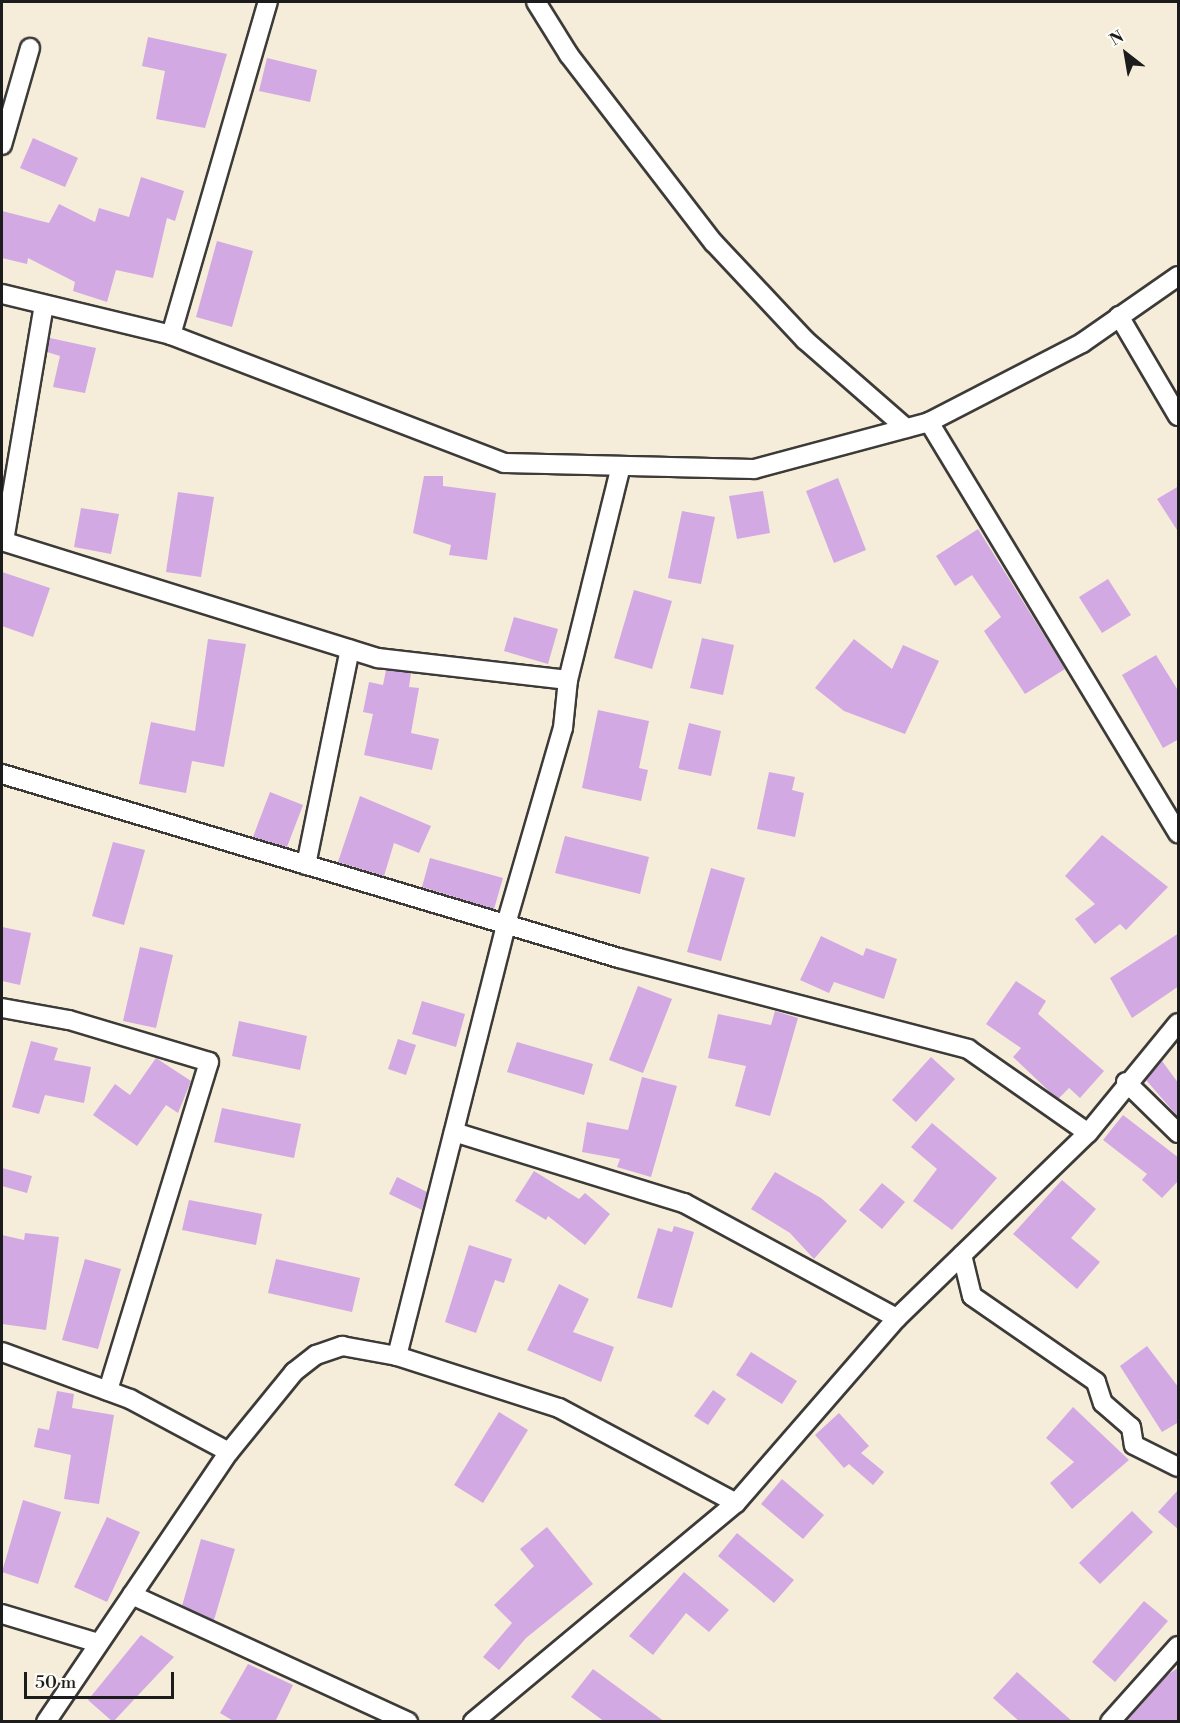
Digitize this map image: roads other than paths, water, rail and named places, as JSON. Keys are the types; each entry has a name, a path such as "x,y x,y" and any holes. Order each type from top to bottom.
{"street":[{"path":"171,335 268,2"},
{"path":"536,2 569,55 714,243 805,340 906,428"},
{"path":"2,145 30,48"},
{"path":"2,294 171,335 504,463 754,469 929,422 1012,383 1179,276"},
{"path":"44,305 3,541 378,658 568,680"},
{"path":"1119,316 1179,416"},
{"path":"929,422 1179,833"},
{"path":"397,1356 506,924 563,728 568,680 621,466"},
{"path":"306,865 350,649"},
{"path":"2,774 506,924 968,1049 1088,1133"},
{"path":"2,1008 69,1020 208,1062 108,1391"},
{"path":"473,1722 736,1503 897,1318 1088,1133 1126,1082 1179,1023"},
{"path":"1126,1082 1179,1133"},
{"path":"454,1132 684,1203 897,1318"},
{"path":"962,1256 972,1296 1096,1382 1103,1403 1131,1427 1134,1445 1179,1467"},
{"path":"46,1722 229,1452 294,1372 316,1355 342,1346 397,1356 581,1418 736,1503"},
{"path":"2,1352 108,1391 229,1452"},
{"path":"132,1595 408,1722"},
{"path":"2,1614 98,1644"},
{"path":"1110,1722 1179,1646"}]}
